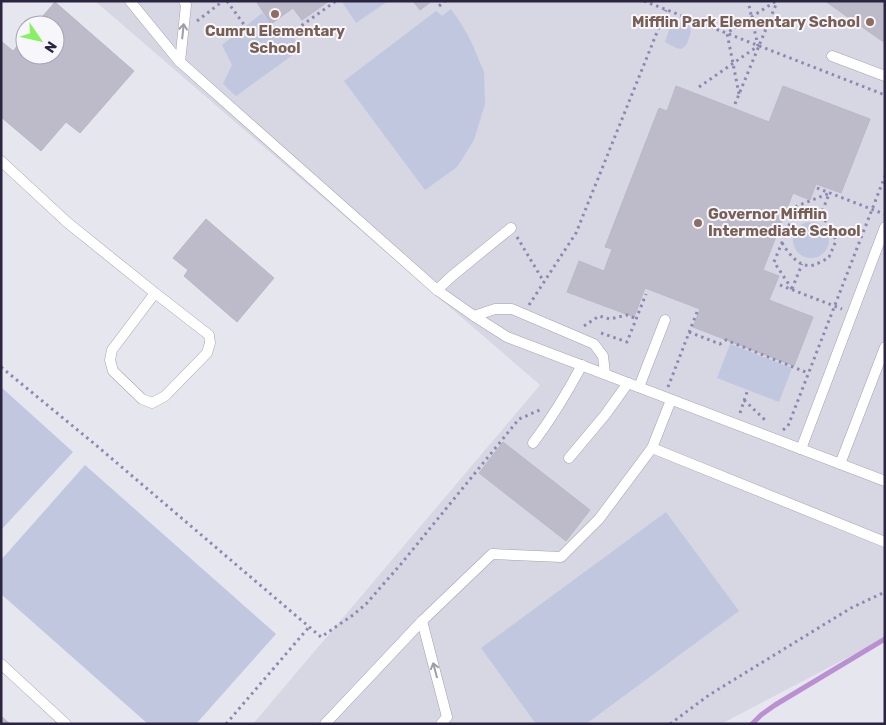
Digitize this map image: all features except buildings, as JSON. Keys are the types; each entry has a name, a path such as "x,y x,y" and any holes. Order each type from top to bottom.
{"lane":[{"path":"130,1 180,62 437,290 507,337 840,464 884,478"},
{"path":"180,62 186,5 184,1"},
{"path":"832,56 885,76"},
{"path":"1,161 68,223 209,335 210,343 207,353 165,396 152,403 142,399 113,371 110,360 112,350 155,294"},
{"path":"801,449 885,227"},
{"path":"437,290 511,228"},
{"path":"474,316 495,309 512,309 594,344 603,356 605,374"},
{"path":"639,388 665,320"},
{"path":"840,464 885,347"},
{"path":"533,443 562,402 582,366"},
{"path":"569,458 605,415 628,383"},
{"path":"325,724 422,621 492,554 561,557 599,518 652,448 671,400"},
{"path":"652,448 885,542"},
{"path":"422,621 444,720"},
{"path":"1,664 66,724"}],"path":[{"path":"192,24 225,1 245,26"},
{"path":"291,33 336,1"},
{"path":"439,6 445,1"},
{"path":"748,1 758,46"},
{"path":"727,33 777,1"},
{"path":"735,104 777,1"},
{"path":"646,2 885,95"},
{"path":"523,314 576,233 666,10"},
{"path":"727,33 739,94"},
{"path":"699,87 758,46"},
{"path":"780,432 788,426 885,176"},
{"path":"817,188 885,214"},
{"path":"820,217 830,193"},
{"path":"792,289 774,262 797,206 830,193"},
{"path":"782,243 791,256 802,264 813,266 830,257 836,241 830,226 820,217 807,216 791,220"},
{"path":"511,228 544,282"},
{"path":"792,289 802,264"},
{"path":"780,285 852,313"},
{"path":"601,333 628,342 646,294"},
{"path":"530,304 536,308"},
{"path":"667,389 697,312"},
{"path":"592,330 583,327 599,316 610,319 627,315 636,319"},
{"path":"689,332 720,344 726,340 808,373"},
{"path":"1,367 97,446 321,637 366,604 519,419 540,409 562,402"},
{"path":"738,416 747,392"},
{"path":"744,400 765,420 764,426"},
{"path":"670,724 709,695 851,608 885,592"},
{"path":"226,724 309,627"}],"shaded area":[{"path":"95,1 885,1 885,638 721,724 253,724 540,385"},
{"path":"388,1 356,23 342,2"},
{"path":"451,9 471,41 484,72 485,104 474,140 457,167 425,190 344,81 436,11 442,16"},
{"path":"262,13 272,25 290,31 301,49 236,96 223,84 232,65 222,45"},
{"path":"678,22 688,24 691,31 687,44 682,49 665,42 671,24"},
{"path":"811,222 818,223 824,227 828,233 828,247 824,253 818,257 811,258 804,257 798,253 794,247 793,240 794,233 798,227 804,223"},
{"path":"730,344 792,368 779,402 717,378"},
{"path":"1,387 73,452 1,530"},
{"path":"85,465 276,634 196,724 148,724 1,594 1,560"},
{"path":"666,512 739,611 586,724 536,724 481,648"}],"waterway":[{"path":"752,724 775,705 885,639"}],"place":[{"name":"Cumru Elementary School","path":"275,14"},
{"name":"Mifflin Park Elementary School","path":"870,22"},
{"name":"Governor Mifflin Intermediate School","path":"698,223"}]}
